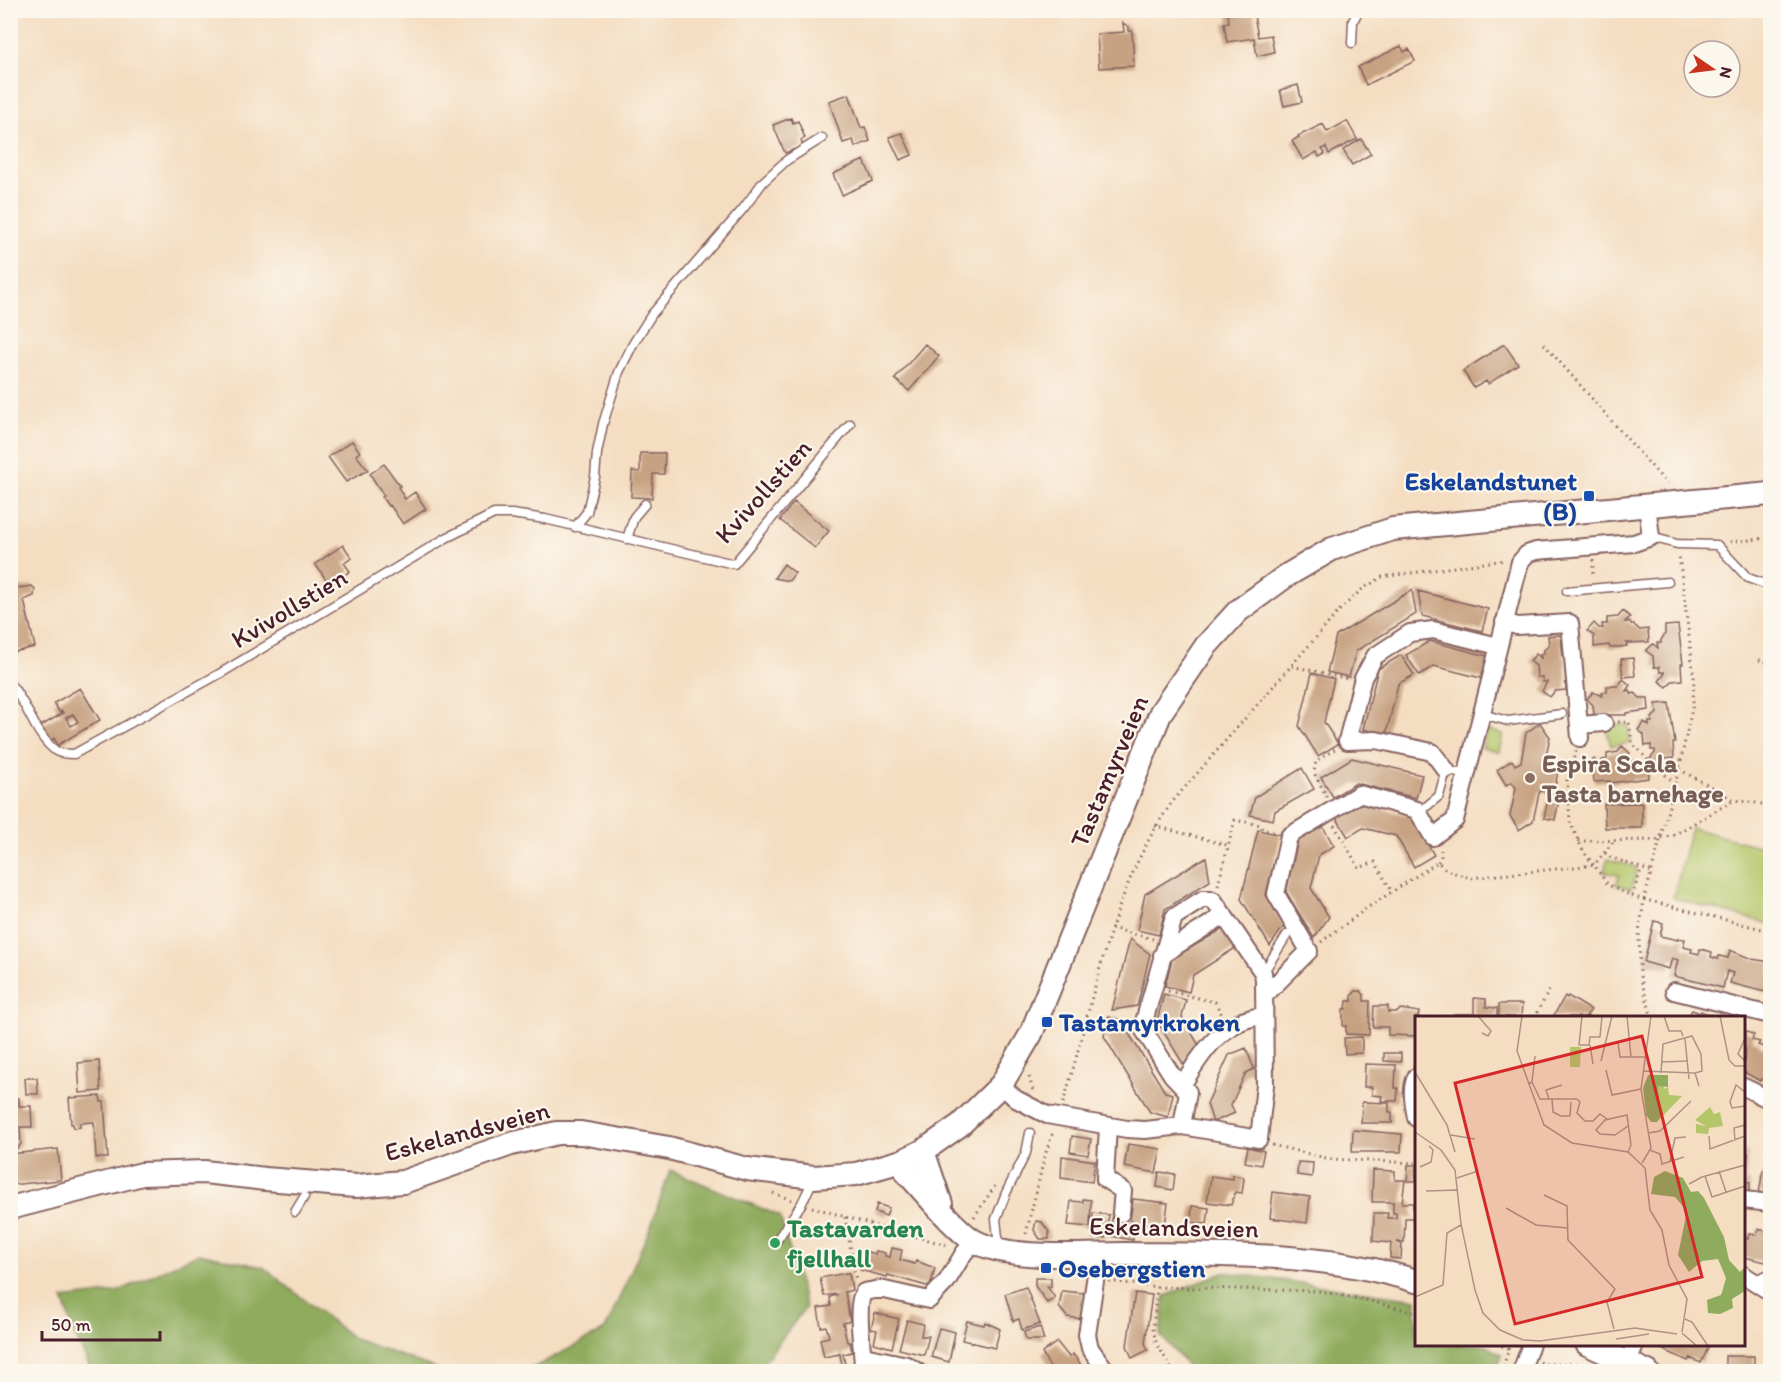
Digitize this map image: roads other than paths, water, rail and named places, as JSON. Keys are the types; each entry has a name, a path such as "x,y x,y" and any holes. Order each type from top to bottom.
{"main road":[{"name":"Tastamyrveien","path":"923,1151 960,1125 1001,1085 1031,1034 1161,712 1206,646 1238,611 1286,576 1332,549 1393,529 1770,494"},
{"name":"Eskelandsveien","path":"10,1208 142,1174 204,1173 356,1186 403,1182 511,1144 557,1133 581,1133 647,1144 747,1169 814,1177 856,1173 902,1161 923,1151 943,1211"},
{"name":"Eskelandsveien","path":"902,1161 907,1173 963,1234 970,1247 1049,1254 1260,1256 1313,1260 1415,1276"},
{"path":"1587,1354 1637,1360"}],"street":[{"path":"1265,994 1310,951 1276,894 1289,836 1359,794 1417,810 1433,837 1455,820 1518,567 1522,559 1536,551 1634,543 1651,537 1647,505"},
{"path":"1504,622 1517,626 1570,623 1580,731 1605,723"},
{"path":"1446,770 1432,752 1376,740 1347,741 1361,683 1375,656 1410,633 1433,630 1498,646"},
{"path":"1001,1085 1016,1099 1047,1115 1144,1130 1182,1125 1259,1139 1265,1085 1263,973 1219,908 1210,899 1203,900 1174,917 1143,1029 1165,1065 1188,1094 1182,1125"},
{"path":"1164,949 1219,908"},
{"path":"1674,991 1770,1015"},
{"path":"1182,1086 1207,1047 1228,1027 1245,1019 1264,1016"},
{"path":"1415,1082 1412,1099 1415,1113"},
{"path":"1745,1088 1770,1100"},
{"path":"1108,1126 1105,1179 1123,1191 1121,1213"},
{"path":"1745,1200 1770,1203"},
{"path":"918,1371 907,1365 864,1364 859,1311 860,1297 868,1290 879,1289 928,1300 947,1281 970,1247"},
{"path":"1099,1254 1087,1335 1090,1348 1107,1371"},
{"path":"1749,1277 1770,1292"},
{"path":"1521,1371 1530,1346"}],"lane":[{"path":"1352,43 1353,21 1359,10"},
{"path":"575,527 587,512 603,424 619,372 652,314 763,182 787,160 822,138"},
{"name":"Kvivollstien","path":"10,684 20,696 42,736 58,752 74,754 221,673 446,538 494,514 512,514 575,527 734,564 850,424"},
{"path":"627,539 634,517 645,504"},
{"path":"1651,537 1677,544 1717,545 1748,578 1770,586"},
{"path":"1567,591 1668,582"},
{"path":"1482,714 1508,721 1562,714"},
{"path":"1427,806 1439,796 1446,770 1467,775"},
{"path":"1263,973 1287,936"},
{"path":"1000,1251 996,1219 1006,1192 1026,1153 1030,1133"},
{"path":"775,1243 802,1203 814,1177"},
{"path":"296,1212 304,1197"},
{"path":"1749,1277 1770,1274"}],"place":[{"name":"Eskelandstunet (B)","path":"1589,496"},
{"name":"Espira Scala Tasta barnehage","path":"1530,778"},
{"name":"Tastamyrkroken","path":"1047,1022"},
{"name":"Tastavarden fjellhall","path":"775,1243"},
{"name":"Osebergstien","path":"1046,1268"}]}
